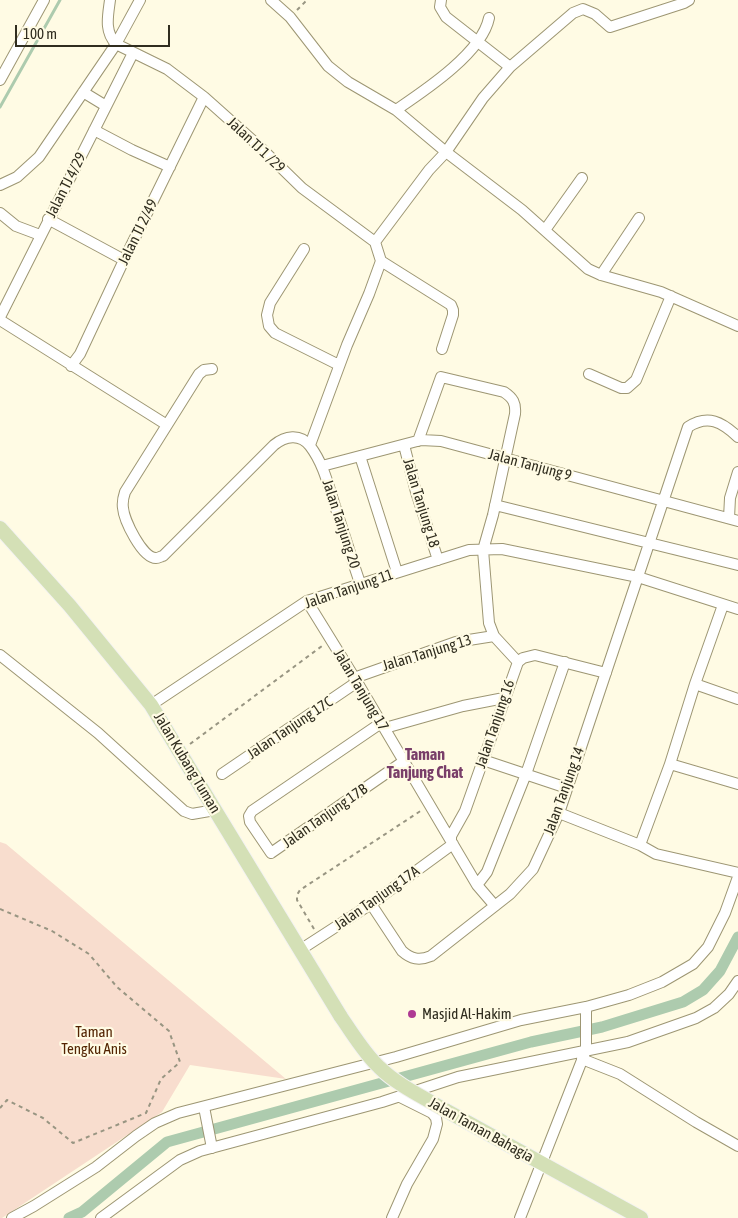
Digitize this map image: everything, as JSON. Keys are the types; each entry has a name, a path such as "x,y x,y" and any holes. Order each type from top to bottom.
{"main road":[{"name":"Jalan Kubang Tuman","path":"1,529 70,606 152,705 341,1017"},
{"name":"Jalan Taman Bahagia","path":"341,1017 380,1068 399,1082 445,1110 641,1218"}],"street":[{"path":"0,80 44,0"},
{"path":"110,0 107,27 110,37 116,44"},
{"path":"0,185 17,177 39,157 116,44 140,0"},
{"path":"271,0 290,17 328,66 348,82 396,110 446,152 522,210 588,269 601,275 661,292 738,326"},
{"path":"440,0 440,7 446,17 510,67"},
{"path":"212,369 204,370 199,374 125,492 122,502 123,510 133,536 146,554 155,558 164,556 281,439 291,436 301,439 310,445 381,261 375,242 429,170 446,152 483,98 510,67 573,13 583,9 595,14 610,27 684,4 689,0"},
{"path":"396,110 447,73 484,32 489,18"},
{"name":"Jalan TJ 1 /29","path":"116,44 167,69 204,97 302,188 375,242"},
{"name":"Jalan TJ 4/29","path":"0,319 48,219 133,53"},
{"path":"83,92 106,106"},
{"name":"Jalan TJ 2/49","path":"71,366 80,354 185,132 204,97"},
{"path":"94,130 170,167"},
{"path":"545,230 582,178"},
{"path":"0,213 16,226 40,236"},
{"path":"601,275 639,218"},
{"path":"48,219 124,260"},
{"path":"304,250 270,303 267,314 268,326 276,333 340,365"},
{"path":"381,261 451,305 453,315 442,349"},
{"path":"589,374 621,388 626,388 636,380 671,296"},
{"path":"0,319 71,366 167,425"},
{"path":"418,441 441,377 504,392 511,396 514,402 515,414 483,550 489,623 494,636 518,662 529,655 606,673"},
{"name":"Jalan Tanjung 14","path":"371,904 402,951 416,960 431,956 510,894 533,869 559,813 688,427 696,422 706,420 718,422 738,437"},
{"name":"Jalan Tanjung 9","path":"322,466 418,441 440,441 734,519"},
{"name":"Jalan Tanjung 20","path":"310,445 322,466 360,583"},
{"name":"Jalan Tanjung 18","path":"404,445 416,492 438,560"},
{"path":"360,456 397,572"},
{"path":"734,519 730,498 738,472"},
{"path":"495,504 738,565"},
{"name":"Jalan Tanjung 11","path":"152,705 307,601 469,550 502,549 638,577 738,609"},
{"name":"Jalan Tanjung 17","path":"307,601 477,884 495,906"},
{"path":"640,845 670,764 695,684 723,605"},
{"name":"Jalan Tanjung 13","path":"356,680 456,642 494,636"},
{"path":"0,655 98,733 184,811 192,814 215,810"},
{"name":"Jalan Tanjung 16","path":"452,843 451,836 465,810 518,662"},
{"path":"477,884 487,872 526,774 565,662"},
{"name":"Jalan Tanjung 17C","path":"222,774 356,680"},
{"path":"695,684 738,700"},
{"path":"383,726 504,698"},
{"name":"Jalan Tanjung 17B","path":"383,726 250,813 250,822 271,853 404,762"},
{"path":"483,760 567,788"},
{"path":"670,764 738,784"},
{"path":"559,813 640,845 656,854 738,873"},
{"name":"Jalan Tanjung 17A","path":"300,950 371,904 452,843"},
{"path":"12,1218 96,1166 136,1136 178,1112 204,1108 396,1057 521,1020 587,1013 662,982 693,964 708,947 725,912 738,877"},
{"path":"101,1218 180,1160 200,1151 211,1143 400,1097 458,1077 584,1054 628,1042 696,1018 714,1008 729,994 738,982"},
{"path":"520,1218 584,1054 587,1038 587,1013"},
{"path":"584,1054 738,1146"},
{"path":"392,1218 407,1184 434,1139 437,1124 436,1118 432,1114 400,1097"},
{"path":"204,1108 211,1143"}],"path":[{"path":"290,17 307,0"},
{"path":"179,750 197,740 331,640"},
{"path":"319,937 298,902 297,897 300,890 430,805"},
{"path":"0,909 52,931 89,954 117,987 169,1031 180,1062 161,1079 146,1113 73,1143 43,1118 8,1100 0,1108"}],"green space":[{"name":"Taman Tengku Anis","path":"0,842 6,844 286,1079 190,1065 162,1112 2,1218 0,1218"}],"waterway":[{"path":"0,107 60,0"},
{"path":"69,1218 82,1212 167,1142 531,1042 602,1027 683,1002 703,990 720,971 738,937"}],"place":[{"name":"Masjid Al-Hakim","path":"412,1014"}],"district":[{"name":"Taman Tanjung Chat","path":"425,764"}]}
